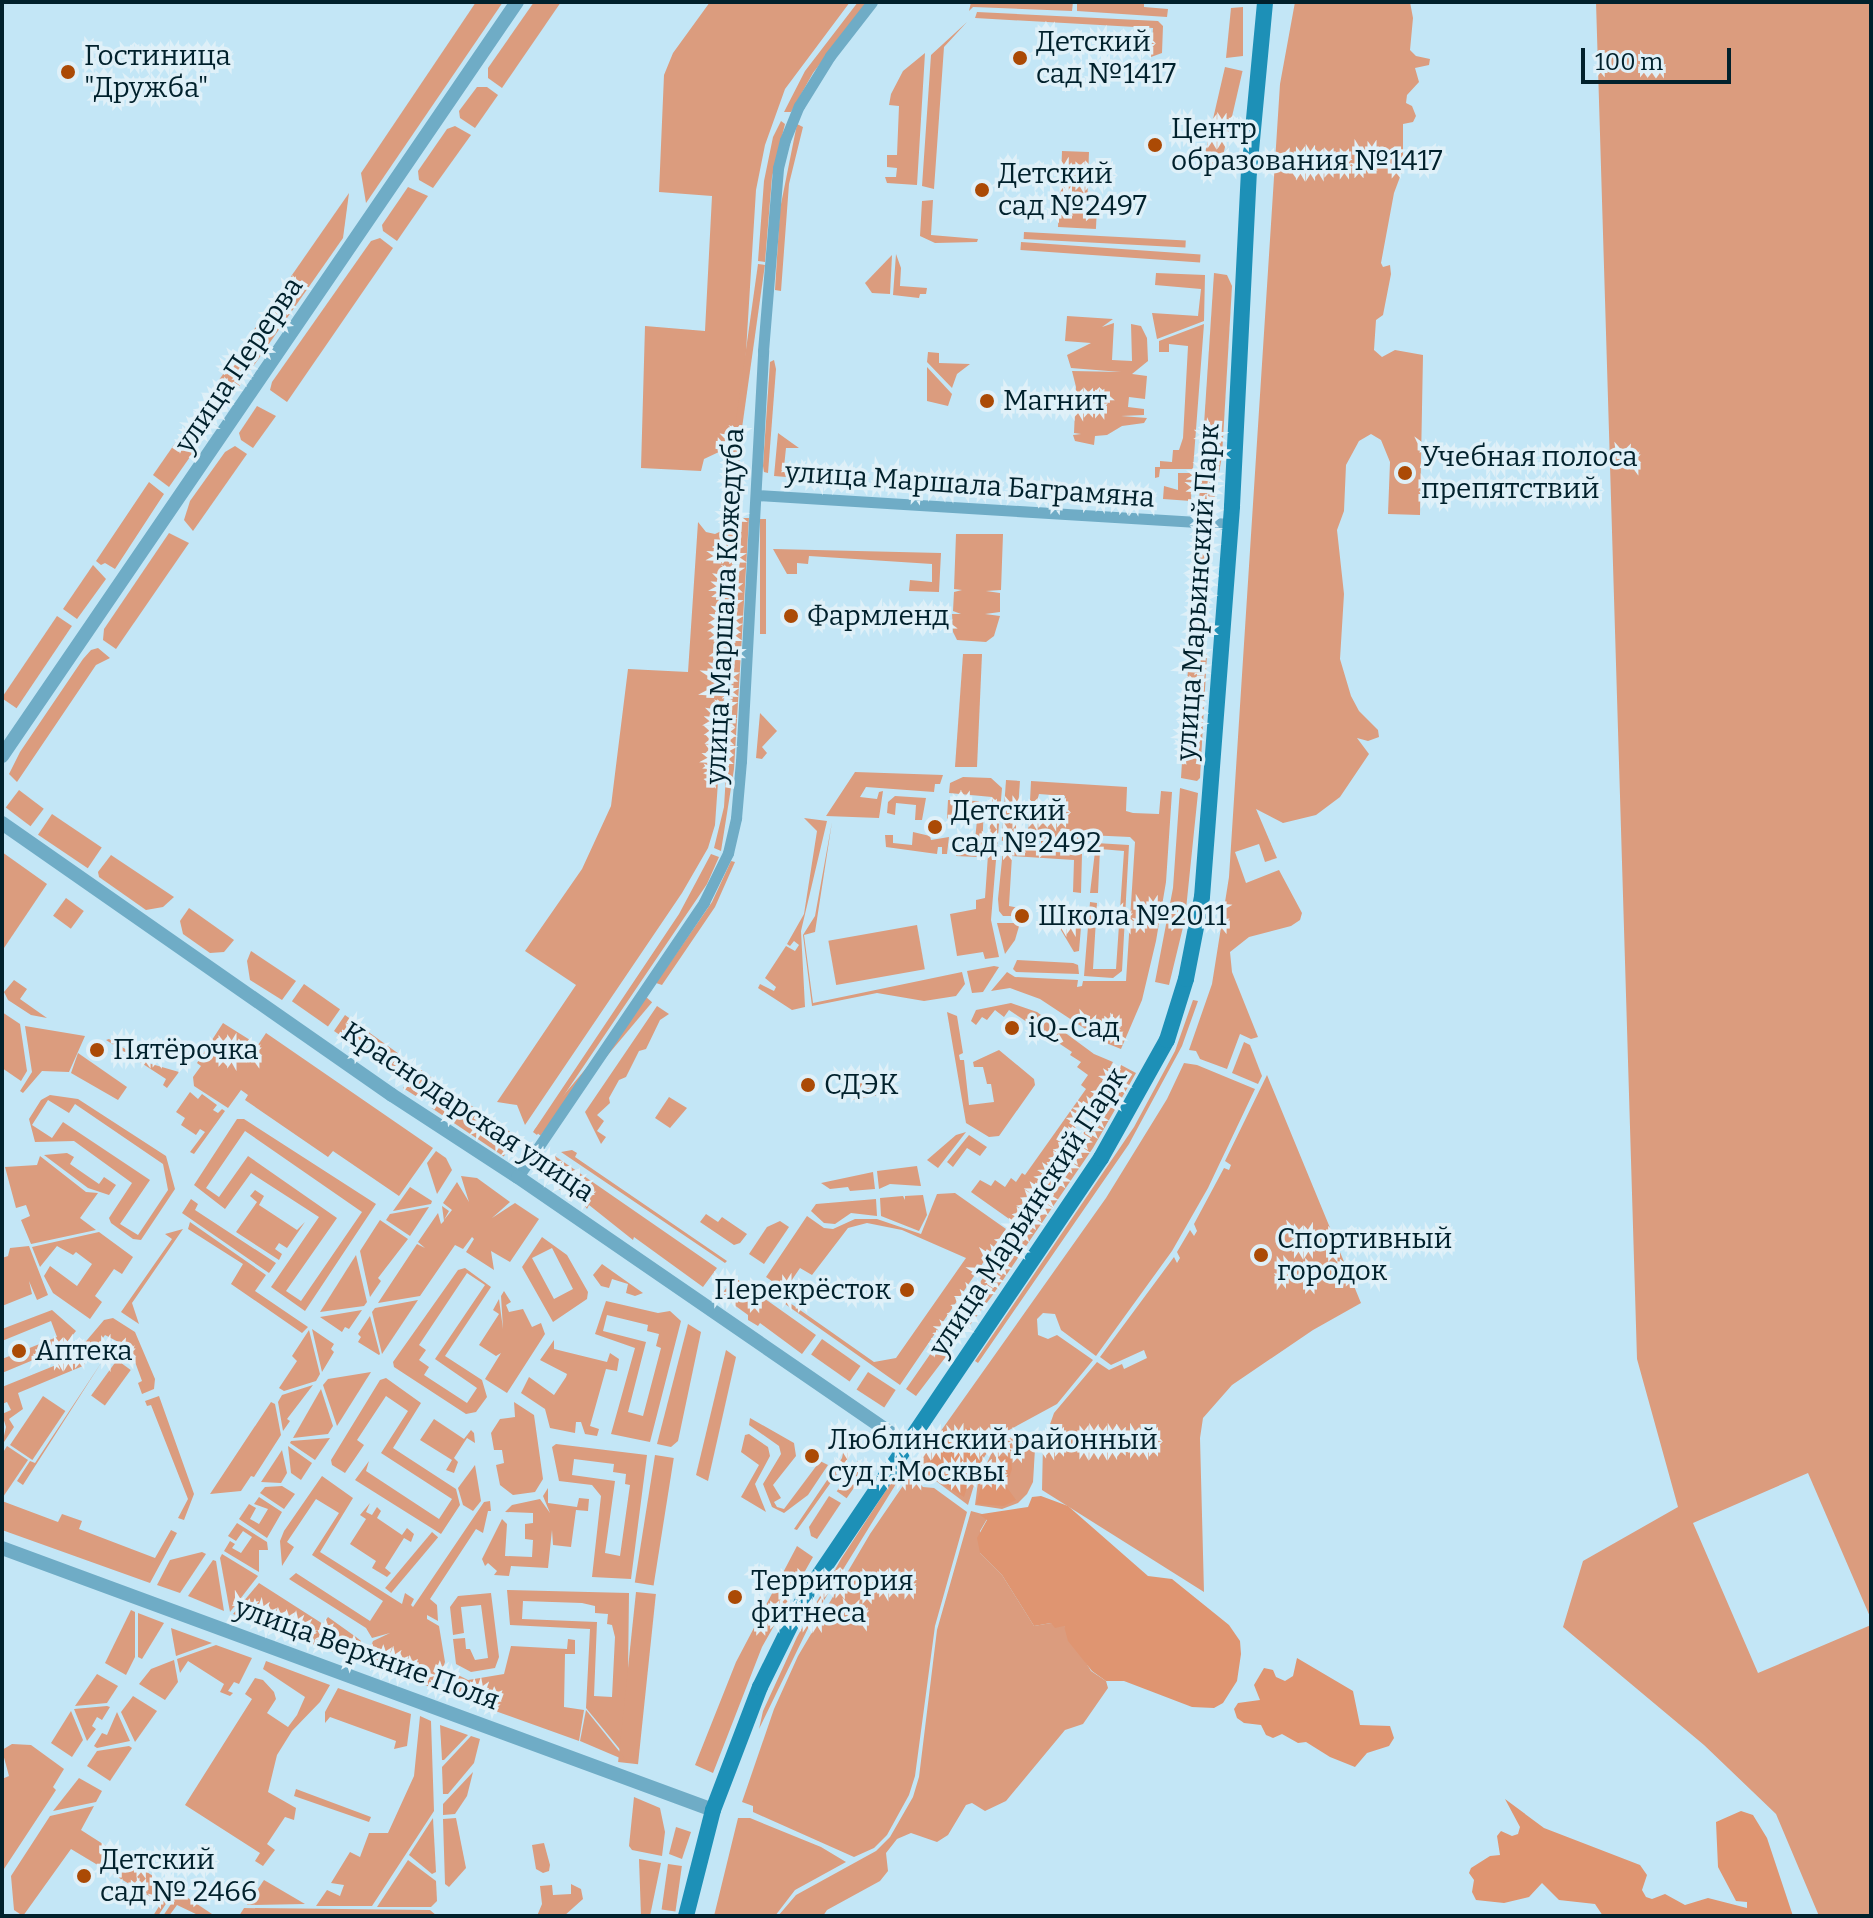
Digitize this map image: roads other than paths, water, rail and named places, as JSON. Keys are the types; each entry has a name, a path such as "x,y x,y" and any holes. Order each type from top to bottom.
{"main road":[{"name":"улица Марьинский Парк","path":"686,1916 713,1810 760,1687 805,1596 905,1443 1101,1158 1167,1040 1186,979 1202,897 1230,524 1249,172 1265,2"}],"street":[{"name":"улица Перерва","path":"2,756 517,2"},
{"name":"улица Маршала Кожедуба","path":"518,1177 704,902 728,853 736,818 741,761 773,213 785,140 814,80 872,2"},
{"name":"улица Маршала Баграмяна","path":"756,495 1230,524"},
{"name":"Краснодарская улица","path":"2,823 401,1102 518,1177 905,1443"},
{"name":"улица Верхние Поля","path":"2,1548 713,1810"}],"place":[{"name":"Детский сад №1417","path":"1020,58"},
{"name":"Гостиница \"Дружба\"","path":"68,72"},
{"name":"Центр образования №1417","path":"1155,145"},
{"name":"Детский сад №2497","path":"982,190"},
{"name":"Магнит","path":"987,401"},
{"name":"Учебная полоса препятствий","path":"1405,473"},
{"name":"Фармленд","path":"791,616"},
{"name":"Детский сад №2492","path":"935,827"},
{"name":"Школа №2011","path":"1022,916"},
{"name":"iQ-Сад","path":"1012,1028"},
{"name":"Пятёрочка","path":"97,1050"},
{"name":"СДЭК","path":"808,1085"},
{"name":"Спортивный городок","path":"1261,1255"},
{"name":"Перекрёсток","path":"907,1290"},
{"name":"Аптека","path":"19,1351"},
{"name":"Люблинский районный суд г.Москвы","path":"812,1456"},
{"name":"Территория фитнеса","path":"735,1597"},
{"name":"Детский сад № 2466","path":"84,1876"}]}
